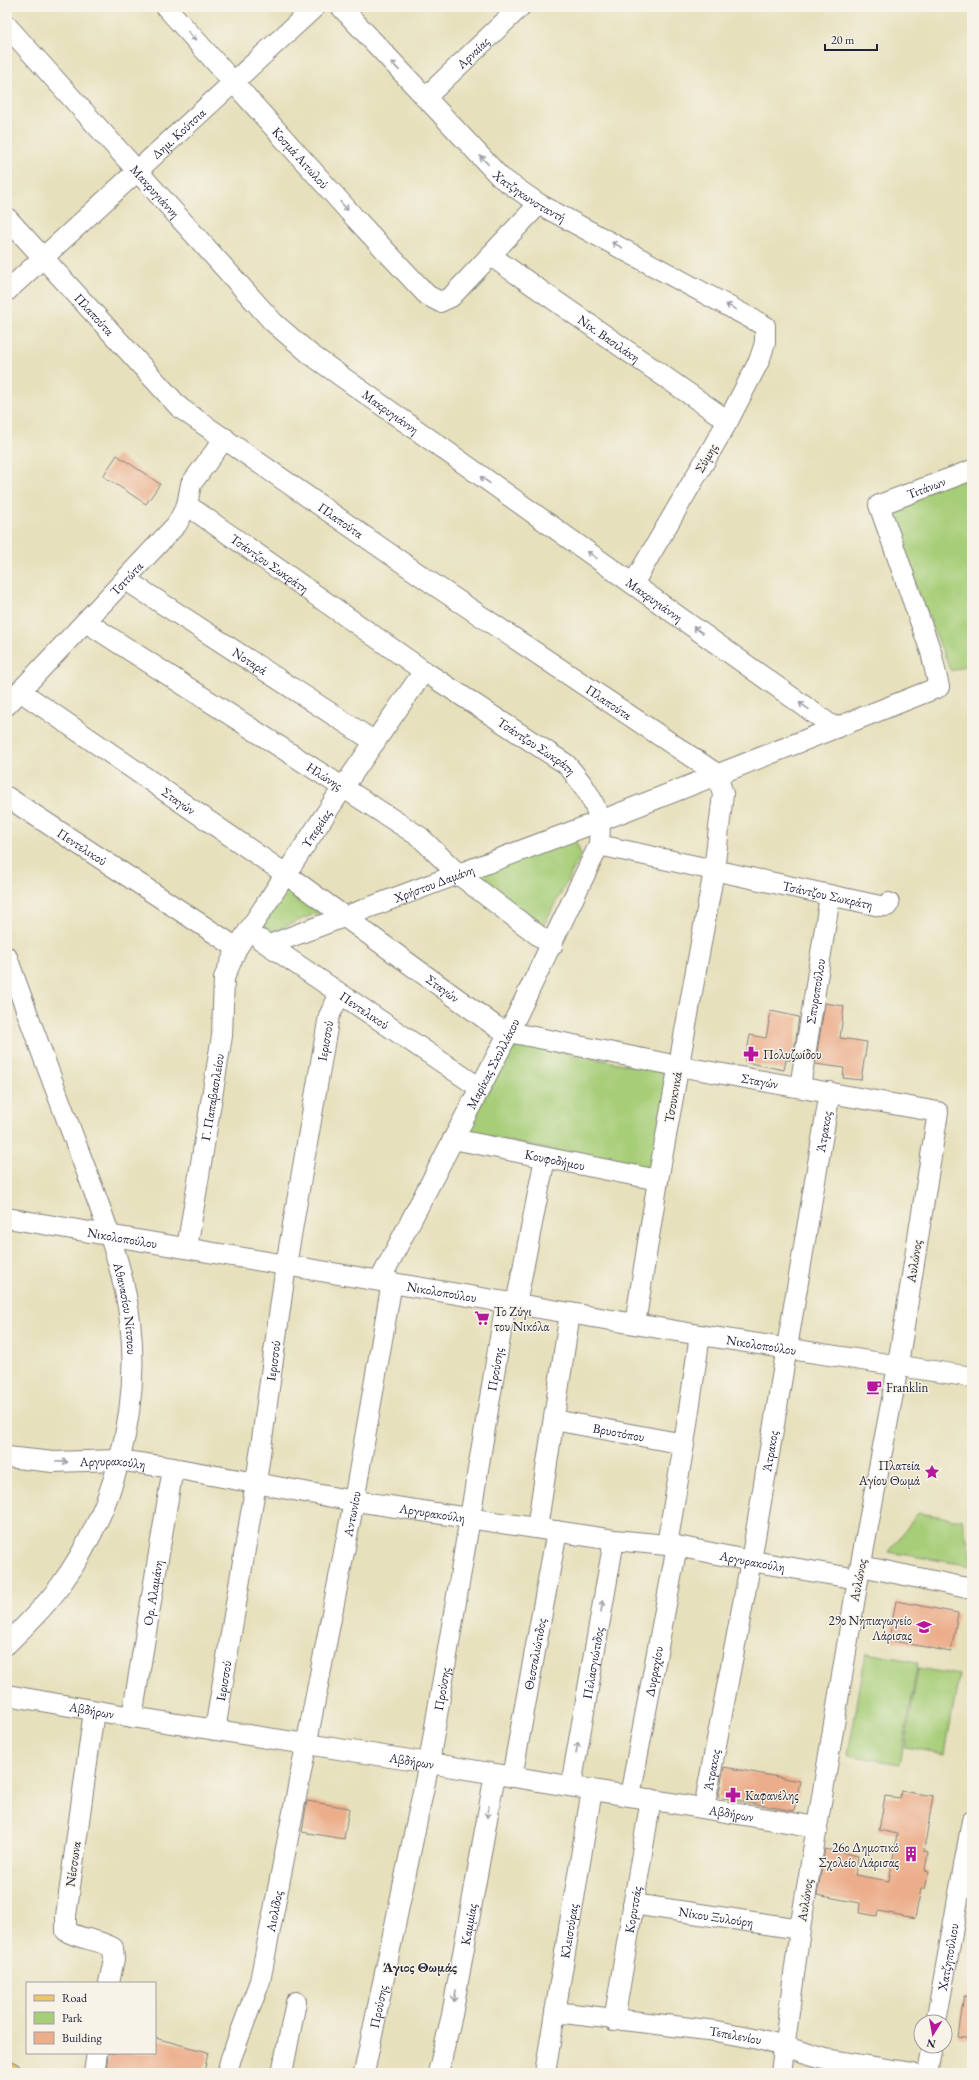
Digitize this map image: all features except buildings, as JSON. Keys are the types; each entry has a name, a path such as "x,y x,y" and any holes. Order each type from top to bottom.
{"street":[{"name":"Κοσμά Αιτωλού","path":"166,7 359,222 427,294 440,302 451,297 491,256"},
{"name":"Δημ. Κούτσια","path":"7,291 136,170 315,7"},
{"name":"Χατζηκωνσταντή","path":"341,7 500,177 539,204 765,326"},
{"name":"Αρναίας","path":"425,98 520,7"},
{"name":"Μακρυγιάννη","path":"7,26 273,322 310,354 835,728"},
{"path":"491,256 539,204"},
{"name":"Πλαπούτα","path":"7,218 174,403 325,510 717,774"},
{"name":"Νικ. Βασιλάκη","path":"491,256 728,421"},
{"name":"Σύμης","path":"633,584 728,421 759,361 764,343 765,326"},
{"name":"Τσιτώτα","path":"14,698 126,580 176,524 187,505 191,484 225,438"},
{"name":"Τιτάνων","path":"879,505 972,470"},
{"name":"Τσάντζου Σωκράτη","path":"187,505 424,671 566,764 581,781 600,821 599,845 880,906 887,906 890,902"},
{"name":"Χρήστου Δαμάνη","path":"268,945 600,821 939,687 931,652 879,505"},
{"name":"Νοταρά","path":"126,580 375,742"},
{"name":"Ηλώνης","path":"86,622 342,789 420,837 458,874 552,946"},
{"name":"Υπερείας","path":"237,948 287,875 342,789 424,671"},
{"name":"Σταγών","path":"14,698 287,875 342,917 487,1021 509,1032 678,1066 800,1086 938,1112"},
{"name":"Τσουκνικά","path":"635,1324 658,1180 714,871 723,794 717,774"},
{"name":"Πεντελικού","path":"7,797 237,948"},
{"name":"Μαρίκας Σκυλλάκου","path":"386,1281 453,1139 552,946 599,845"},
{"name":"Σπυροπούλου","path":"800,1086 830,896"},
{"name":"Πεντελικού","path":"249,932 480,1088"},
{"name":"Γ. Παπαβασιλείου","path":"187,1248 222,1036 224,978 237,948"},
{"name":"Αθανασίου Νίτσιου","path":"7,1644 45,1604 71,1571 102,1513 118,1460 126,1423 133,1365 130,1320 126,1297 110,1235 8,966"},
{"name":"Ιερισσού","path":"215,1730 256,1483 286,1265 329,1016 340,994"},
{"name":"Άτρακος","path":"704,1808 751,1561 830,1092"},
{"name":"Αυλώνος","path":"781,2073 800,1929 859,1572 897,1366 938,1112"},
{"name":"Κουφοδήμου","path":"453,1139 658,1180"},
{"name":"Προύσης","path":"364,2073 430,1763 471,1519 511,1303 545,1158"},
{"name":"Νικολοπούλου","path":"7,1218 700,1335 972,1377"},
{"name":"Αντωνίου","path":"305,1745 354,1501 386,1281"},
{"path":"537,1528 570,1313"},
{"name":"Δυρραχίου","path":"630,1796 672,1546 684,1444 700,1335"},
{"name":"Βρυοτόπου","path":"554,1420 684,1444"},
{"name":"Αργυρακούλη","path":"7,1457 53,1462 118,1460 173,1468 354,1501 471,1519 614,1540 672,1546 751,1561 859,1572 972,1589"},
{"name":"Ορ. Αλαμάνη","path":"132,1717 173,1468"},
{"name":"Θεσσαλιώτιδος","path":"504,1776 558,1531"},
{"name":"Πελασγιώτιδος","path":"570,1786 614,1540"},
{"name":"Αβδήρων","path":"7,1695 94,1711 305,1745 430,1763 817,1827"},
{"name":"Νέσσωνα","path":"94,1711 66,1916 66,1932 76,1937 105,1943 113,1948 114,1959 110,1982"},
{"name":"Αιολίδος","path":"227,2073 260,1981 305,1745"},
{"name":"Καμμίας","path":"438,2073 504,1776"},
{"name":"Κλεισούρας","path":"545,2073 592,1790"},
{"name":"Κορυτσάς","path":"614,2021 651,1799"},
{"name":"Χατζηπούλιου","path":"937,2014 972,1821"},
{"name":"Νίκου Ξυλούρη","path":"633,1904 800,1929"},
{"path":"282,2073 296,2002"},
{"name":"Τεπελενίου","path":"555,2012 614,2021 716,2031 759,2039 826,2060 912,2073"},
{"path":"94,2073 97,2054"},
{"path":"927,2073 931,2054"}],"green space":[{"path":"972,472 972,664 951,671 891,526 890,507"},
{"path":"574,836 581,855 542,928 538,927 476,874"},
{"path":"289,884 324,910 269,933 262,921"},
{"path":"518,1044 665,1072 670,1079 653,1173 467,1132 512,1046"},
{"path":"918,1513 962,1520 972,1559 972,1566 889,1552"},
{"path":"866,1653 918,1662 900,1764 848,1755"},
{"path":"918,1668 959,1675 945,1754 905,1747"}],"place":[{"name":"Πολυζωίδου","path":"751,1054"},
{"name":"Το Ζύγι του Νικόλα","path":"482,1318"},
{"name":"Franklin","path":"874,1387"},
{"name":"Πλατεία Αγίου Θωμά","path":"932,1472"},
{"name":"29ο Νηπιαγωγείο Λάρισας","path":"924,1627"},
{"name":"Καφανέλης","path":"733,1795"},
{"name":"26ο Δημοτικό Σχολείο Λάρισας","path":"911,1854"}],"district":[{"name":"Άγιος Θωμάς","path":"420,1967"}]}
